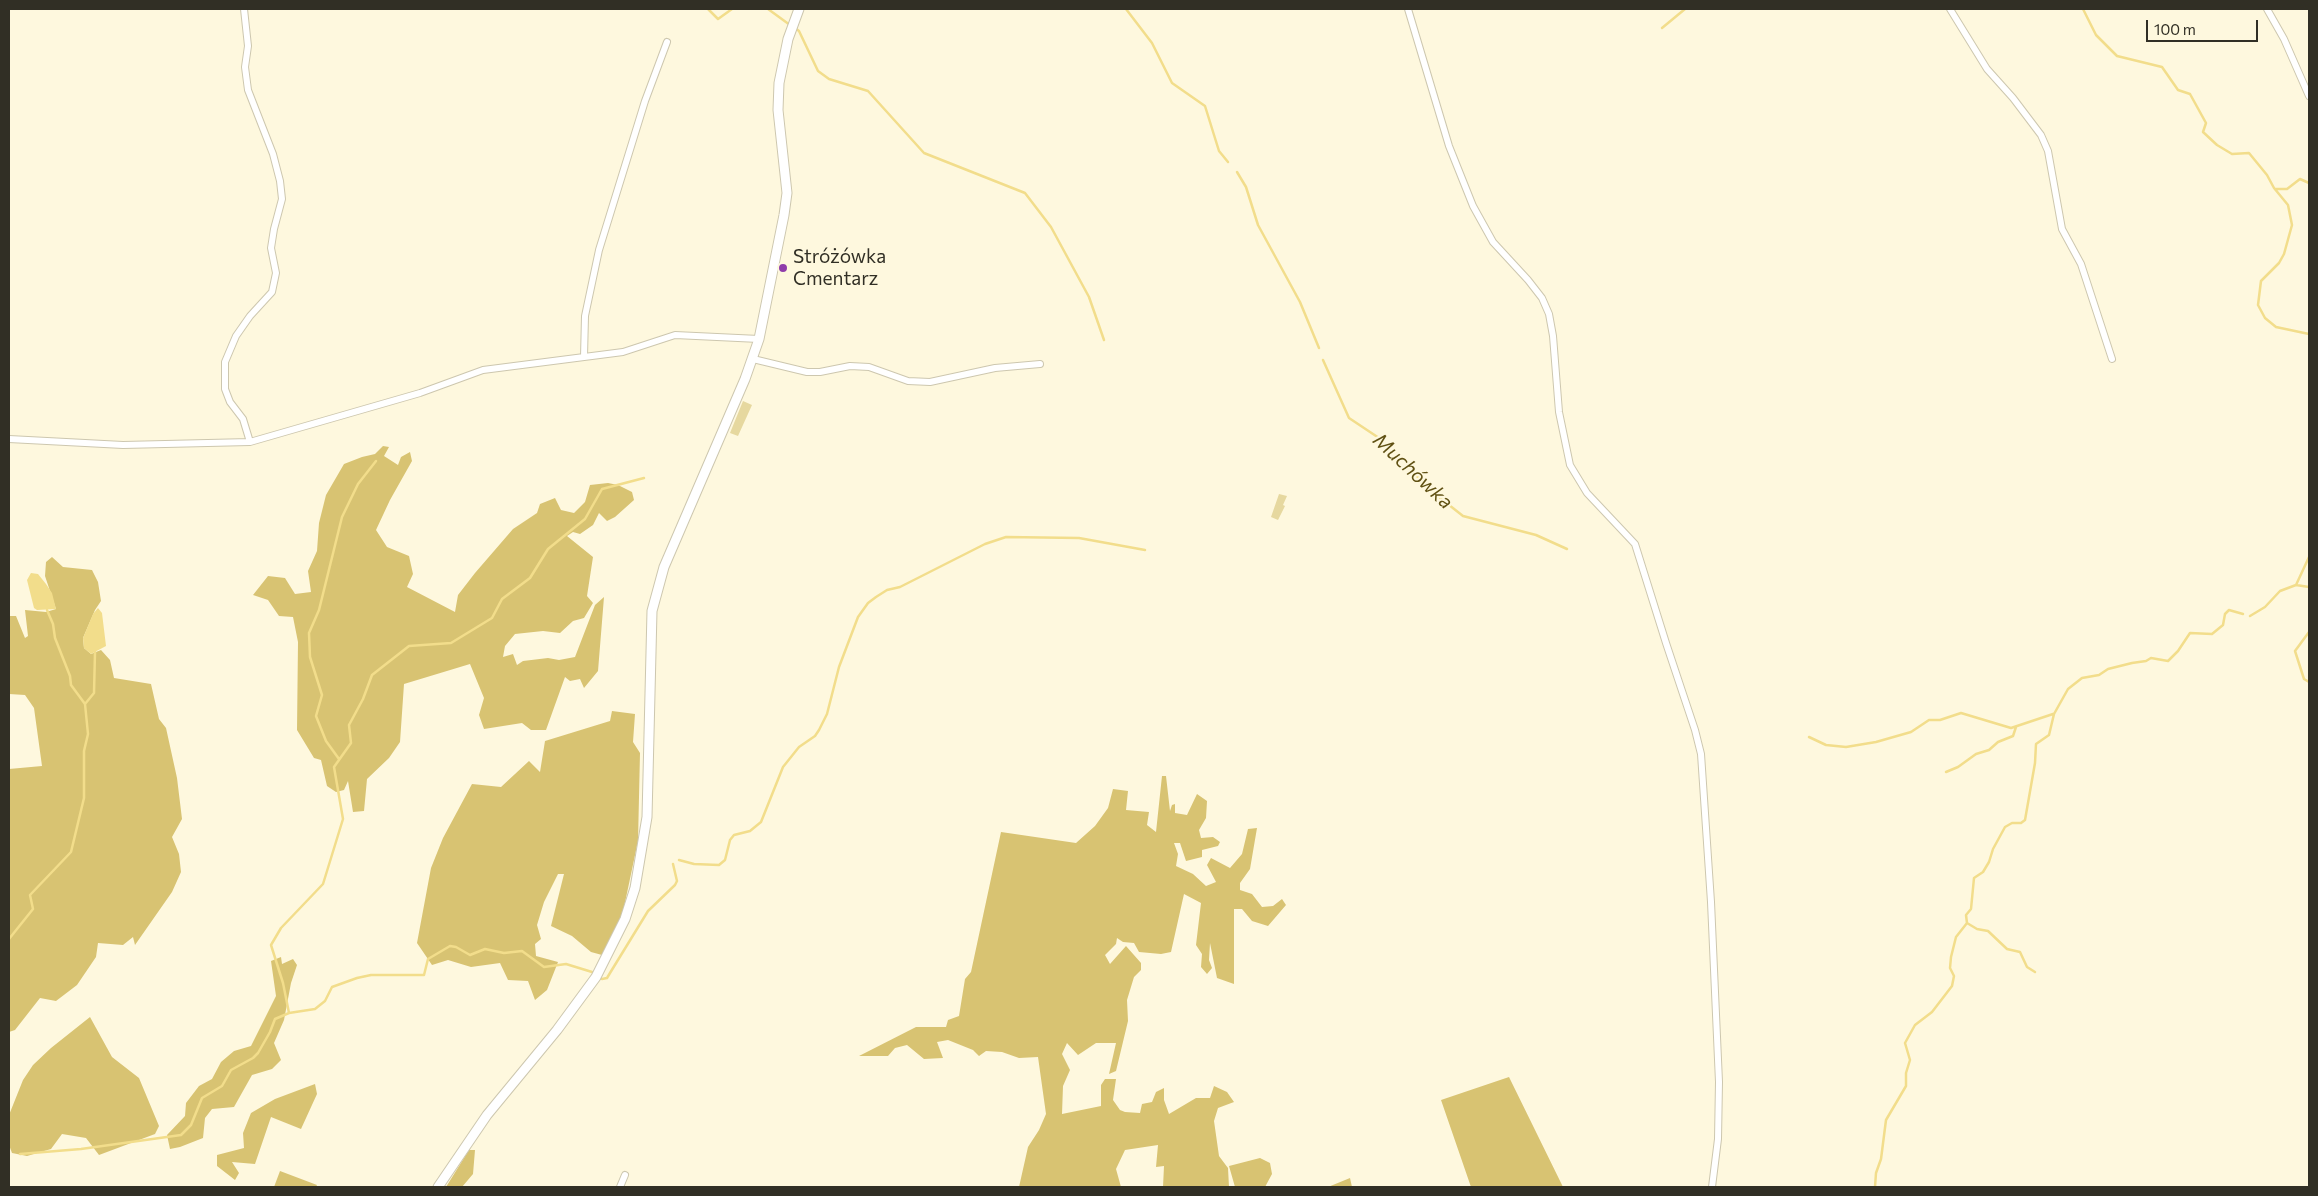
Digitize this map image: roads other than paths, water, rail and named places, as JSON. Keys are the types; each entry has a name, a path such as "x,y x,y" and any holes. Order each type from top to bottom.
{"main road":[{"path":"438,1187 487,1115 562,1023 593,981 613,947 626,919 635,888 647,817 650,637 654,603 664,567 753,359 759,339 786,201 786,175 778,110 779,82 791,32 799,9"}],"street":[{"path":"244,9 248,46 245,67 248,90 273,154 280,181 282,200 271,248 276,273 272,292 250,316 236,336 225,362 225,389 230,402 243,419 250,442"},
{"path":"1408,9 1450,146 1472,206 1493,242 1542,298 1549,314 1554,336 1559,412 1570,465 1587,493 1635,544 1696,730 1701,754 1711,902 1719,1082 1718,1139 1712,1187"},
{"path":"1950,9 1987,69 2041,134 2048,151 2062,229 2081,264 2112,359"},
{"path":"2267,9 2284,39 2309,96"},
{"path":"584,357 586,316 599,250 645,101 667,42"},
{"path":"9,440 123,445 250,442 420,393 483,370 622,352 675,335 759,339"},
{"path":"753,359 807,372 820,372 850,366 869,367 908,381 930,382 995,368 1040,364"},
{"path":"620,1187 625,1175"}],"waterway":[{"path":"708,9 718,19 732,9"},
{"path":"768,9 790,25"},
{"name":"Muchówka","path":"1126,9 1152,43 1172,83 1205,106 1219,151 1228,162"},
{"path":"1662,28 1685,9"},
{"path":"2083,9 2096,35 2117,56 2162,67 2178,90 2190,94 2206,123 2203,132 2217,145 2232,154 2249,153 2288,205 2292,225 2284,254 2279,263 2261,281 2258,305 2265,318 2276,327 2309,334"},
{"path":"795,28 799,31 818,71 829,79 868,91 924,153 1025,193 1051,227 1089,297 1104,340"},
{"name":"Muchówka","path":"1237,172 1246,187 1258,225 1300,302 1319,348"},
{"path":"2276,189 2287,189 2300,179 2309,183"},
{"name":"Muchówka","path":"1323,360 1349,418 1379,438 1403,459 1425,486 1463,516 1536,535 1567,549"},
{"path":"339,759 326,741 316,716 322,695 310,657 309,633 319,610 342,517 358,484 376,461"},
{"path":"289,1013 283,983 271,945 281,928 323,884 343,819 334,767 351,743 349,725 363,699 372,675 409,646 451,643 492,618 502,599 530,578 548,549 585,519 602,489 644,478"},
{"path":"679,860 694,864 719,865 725,860 730,840 734,835 750,831 761,822 783,767 799,747 815,736 819,730 827,714 839,667 858,617 868,603 876,597 887,590 900,587 985,544 1006,537 1079,538 1145,550"},
{"path":"2309,557 2296,585 2309,587"},
{"path":"2250,616 2265,607 2280,591 2296,585"},
{"path":"9,939 33,909 30,895 71,852 84,798 84,751 88,734 85,704 71,685 70,676 55,638 53,624 47,610"},
{"path":"1875,1187 1886,1120 1906,1086 1906,1073 1910,1060 1905,1043 1915,1025 1932,1012 1952,986 1954,976 1950,968 1951,957 1956,937 1967,923 1966,915 1971,909 1974,878 1983,872 2005,827 2012,823 2021,823 2025,820 2035,763 2036,744 2049,735 2054,714 2068,689 2082,678 2099,675 2108,669 2146,661 2151,658 2168,661 2178,651 2190,633 2212,634 2223,625 2225,614 2229,610 2243,614"},
{"path":"2309,632 2295,651 2304,679 2309,682"},
{"path":"85,704 94,693 95,652"},
{"path":"1809,737 1826,745 1846,747 1876,742 1911,732 1929,720 1940,720 1961,713 2011,728 2053,714"},
{"path":"1946,772 1958,767 1976,754 1989,750 1998,742 2013,736 2016,727"},
{"path":"602,979 607,978 648,911 675,885 677,881 673,864"},
{"path":"1967,923 1977,929 1988,931 2007,949 2020,952 2027,967 2035,972"},
{"path":"20,1154 81,1149 181,1135 191,1125 202,1098 222,1086 231,1070 253,1058 258,1053 275,1019 289,1013 315,1009 325,1001 332,987 357,978 371,975 424,975 428,959 450,946 456,947 470,955 485,949 504,953 522,951 544,967 566,964 592,972"}],"place":[{"name":"Stróżówka Cmentarz","path":"783,268"}]}
